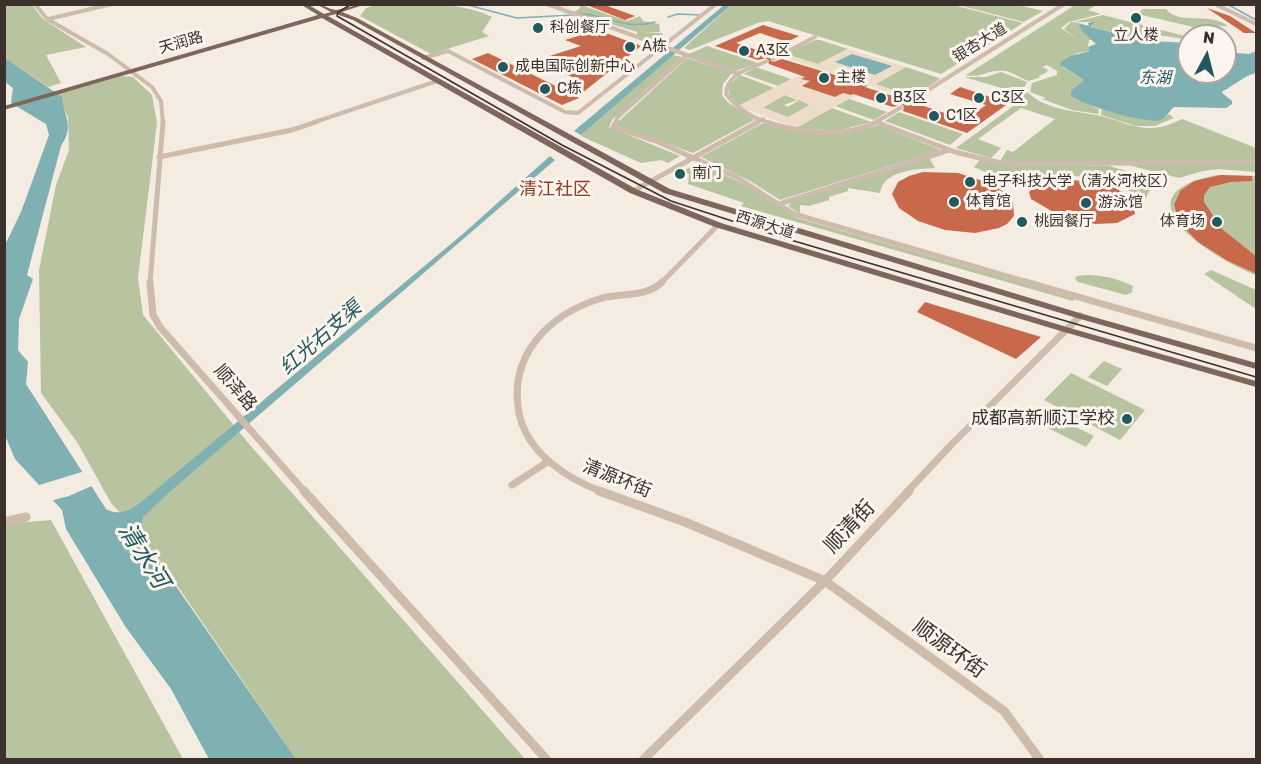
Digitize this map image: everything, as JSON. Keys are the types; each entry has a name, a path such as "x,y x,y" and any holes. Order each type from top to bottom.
{"main road":[{"name":"西源大道","path":"302,4 355,19 650,182 689,199 1080,316 1257,366"},
{"name":"天润路","path":"7,105 343,4"},
{"name":"天润路","path":"325,11 364,4"},
{"name":"西源大道","path":"325,11 437,81 633,191 718,225 1067,330 1257,384"}],"street":[{"name":"顺泽路","path":"35,4 47,20 129,70 151,86 160,96 163,107 157,222 150,281 153,315 160,327 237,417 547,759"},
{"path":"47,20 112,4"},
{"path":"547,4 738,74"},
{"path":"423,58 448,51 565,112 574,113 583,111 666,48 716,4"},
{"name":"银杏大道","path":"909,102 1064,4"},
{"path":"1215,4 1257,24"},
{"path":"775,58 815,37"},
{"path":"684,54 613,124 617,129 656,141 747,183 794,214 1257,348"},
{"path":"765,62 738,74 728,83 725,90 728,98 739,108 792,129 823,133 858,130 900,108"},
{"path":"159,158 292,130 437,81"},
{"path":"633,191 763,119"},
{"path":"876,122 949,150 983,160 1031,165 1257,162"},
{"path":"779,204 949,150"},
{"name":"清源环街","path":"718,225 654,290 603,297 578,307 556,320 540,334 527,354 519,373 516,396 521,422 536,447 549,461 586,486 685,522 825,581"},
{"name":"顺清街","path":"643,759 825,581 951,445 1080,316"},
{"path":"512,485 549,461"},
{"path":"4,522 26,517"},
{"name":"顺源环街","path":"825,581 1004,711 1040,759"}],"green space":[{"path":"379,4 437,4 466,8 492,17 482,32 489,36 431,54 360,16 366,8"},
{"path":"4,5 32,5 43,19 86,47 46,55 61,83 48,87 5,58"},
{"path":"581,5 627,21 640,16 643,21 659,24 660,32 641,33 662,33 664,42 659,43 637,35 637,32 573,12"},
{"path":"731,5 953,5 1023,23 941,74 768,21 690,50 684,48"},
{"path":"958,5 1018,5 1043,11 1024,22"},
{"path":"1075,5 1097,5 1088,10 1101,14 1069,22 1061,28 1077,39 1064,29 1071,22 1078,23 1093,40 1089,40 1088,47 1091,51 1078,53 1063,62 1062,67 1084,80 1077,86 1074,98 1099,109 1098,114 1072,110 1030,92 1032,83 1057,75 1057,71 1047,65 1042,67 1048,70 1046,73 1029,81 1001,70 975,76 966,75"},
{"path":"1143,9 1166,9 1178,17 1212,19 1224,24 1180,24 1138,14"},
{"path":"1103,15 1177,34 1177,38 1147,33 1150,40 1090,27 1095,22 1074,22"},
{"path":"815,40 848,49 818,64 785,54"},
{"path":"707,46 758,63 736,71 689,54"},
{"path":"673,55 682,57 612,120 609,127 680,156 668,163 661,160 641,163 581,135"},
{"path":"687,58 732,73 723,84 722,95 754,120 693,153 617,126 618,122"},
{"path":"756,67 791,79 778,86 744,74"},
{"path":"906,67 940,79 913,97 875,84"},
{"path":"1001,72 1027,82 1024,88 1039,101 1049,105 1144,128 1155,128 1182,119 1256,148 1256,160 1031,163 1000,161 1007,150 1013,152 1055,119 1021,108 978,139 1001,148 991,158 956,148 1016,104 1010,96 1015,92 964,77 986,77"},
{"path":"740,75 774,88 738,106 729,94 728,86"},
{"path":"122,76 133,77 152,95 157,123 138,278 143,315 250,445 525,759 296,759 172,578 139,533 111,503 77,442 41,393 39,270 56,185 69,150 68,117 63,108 62,98 58,94"},
{"path":"785,95 797,100 784,105 788,107 799,100 810,105 788,117 762,108"},
{"path":"849,99 887,112 874,120 835,106"},
{"path":"832,108 871,122 837,131 796,128"},
{"path":"1102,108 1146,120 1162,118 1169,114 1174,118 1155,126 1136,126 1101,115"},
{"path":"899,112 963,134 950,145 885,121"},
{"path":"766,123 803,132 859,131 878,125 941,150 780,200 750,181 701,157"},
{"path":"929,158 935,168 911,170 894,175 883,185 880,193 848,188 848,191 829,197 829,200 809,206 800,205 800,214 788,206 792,202"},
{"path":"980,160 1014,166 1109,166 1156,179 1142,205 1126,189 1090,178 1045,177 1026,187 1008,177 1001,179 974,167"},
{"path":"1256,162 1256,172 1218,169 1179,178 1128,165"},
{"path":"698,163 744,184 797,218 1075,298 1073,301 741,206 744,203 688,184 689,174 683,171"},
{"name":"体育场","path":"1217,175 1256,176 1256,275 1237,267 1197,241 1181,226 1172,211 1173,197 1187,184"},
{"path":"1211,270 1256,290 1256,309 1204,274"},
{"path":"1077,276 1112,278 1133,286 1132,292 1126,295 1078,282 1075,279"},
{"path":"1104,361 1122,369 1107,386 1088,377"},
{"path":"1071,373 1145,410 1120,440 1044,400"},
{"path":"1056,417 1094,436 1086,447 1048,428"},
{"path":"51,520 183,759 5,760 5,524"}],"shaded area":[{"path":"848,49 906,67 876,84 913,97 910,99 780,56 785,54 818,64"},
{"path":"800,75 805,77 802,79 810,81 803,86 835,97 843,93 856,95 796,128 738,106","holes":["785,95 797,100 793,104 799,100 810,105 788,117 762,107"]}],"water":[{"path":"724,5 731,5 581,135 574,131"},
{"name":"东湖","path":"1095,22 1090,27 1151,41 1177,42 1177,84 1234,84 1222,93 1232,101 1232,104 1226,108 1174,107 1163,119 1154,121 1101,109 1078,100 1071,96 1071,91 1084,80 1060,65 1062,61 1071,56 1090,51 1088,47 1096,44 1082,31 1078,23 1089,26 1088,23"},
{"name":"东湖","path":"1256,51 1256,73 1237,82 1237,53 1249,54"},
{"path":"852,54 892,66 875,75 835,62"},
{"name":"清水河","path":"5,58 62,97 68,122 67,133 61,146 27,275 33,279 19,319 18,350 28,362 26,384 106,509 115,512 128,510 140,503 464,233 550,156 555,160 143,517 139,533 296,759 209,759 171,689 125,626 66,529 62,510 15,459 4,433 4,247 21,212 49,135 46,124 11,103 13,88 5,82"}],"pier":[{"path":"85,471 94,485 69,496 50,501 36,486"}],"building":[{"path":"584,4 602,4 635,16 625,20"},
{"path":"1207,8 1230,16 1256,33 1244,33 1237,28 1237,24 1231,24"},
{"name":"主楼","path":"763,25 799,36 787,42 760,33 736,43 772,55 773,62 782,59 868,85 865,87 905,100 908,106 915,103 965,120 986,105 950,94 960,87 1009,103 967,133 903,111 904,106 901,104 893,107 853,94 843,93 835,97 802,86 810,81 769,64 766,58 758,60 715,46"},
{"name":"成电国际创新中心","path":"598,30 641,46 577,97 579,98 562,105 472,59 488,53 568,92 582,81 534,61 581,46 565,40"},
{"name":"体育馆","path":"923,172 958,173 992,184 1013,202 1014,216 1007,224 999,228 975,233 945,230 918,221 899,208 892,194 898,182"},
{"path":"1221,175 1252,176 1252,181 1230,182 1210,187 1204,195 1204,202 1222,229 1257,257 1257,274 1228,261 1198,242 1180,223 1174,205 1180,191 1194,181"},
{"name":"游泳馆","path":"1067,180 1086,181 1116,188 1133,200 1135,214 1117,223 1095,224 1055,213 1031,199 1029,192 1037,184"},
{"path":"925,302 1041,337 1016,359 917,312"}],"waterway":[{"path":"464,4 517,18 573,15"},
{"path":"1227,4 1256,20"},
{"path":"579,14 633,25 655,22"},
{"path":"668,17 678,14 700,15"}],"tunnel":[{"path":"765,62 775,58"},
{"path":"900,108 909,102"}],"tram line":[{"path":"352,4 338,12 337,16 562,145 671,201 784,238 1256,377"}],"place":[{"name":"立人楼","path":"1136,18"},
{"name":"科创餐厅","path":"538,28"},
{"name":"A栋","path":"630,47"},
{"name":"A3区","path":"744,51"},
{"name":"成电国际创新中心","path":"503,67"},
{"name":"主楼","path":"824,78"},
{"name":"C栋","path":"545,89"},
{"name":"B3区","path":"881,98"},
{"name":"C3区","path":"979,98"},
{"name":"C1区","path":"934,116"},
{"name":"南门","path":"680,174"},
{"name":"电子科技大学（清水河校区）","path":"970,182"},
{"name":"体育馆","path":"954,202"},
{"name":"游泳馆","path":"1086,203"},
{"name":"桃园餐厅","path":"1022,222"},
{"name":"体育场","path":"1217,222"},
{"name":"成都高新顺江学校","path":"1127,419"}],"district":[{"name":"清江社区","path":"555,190"}],"water label":[{"name":"红光右支渠","path":"321,338"}]}
